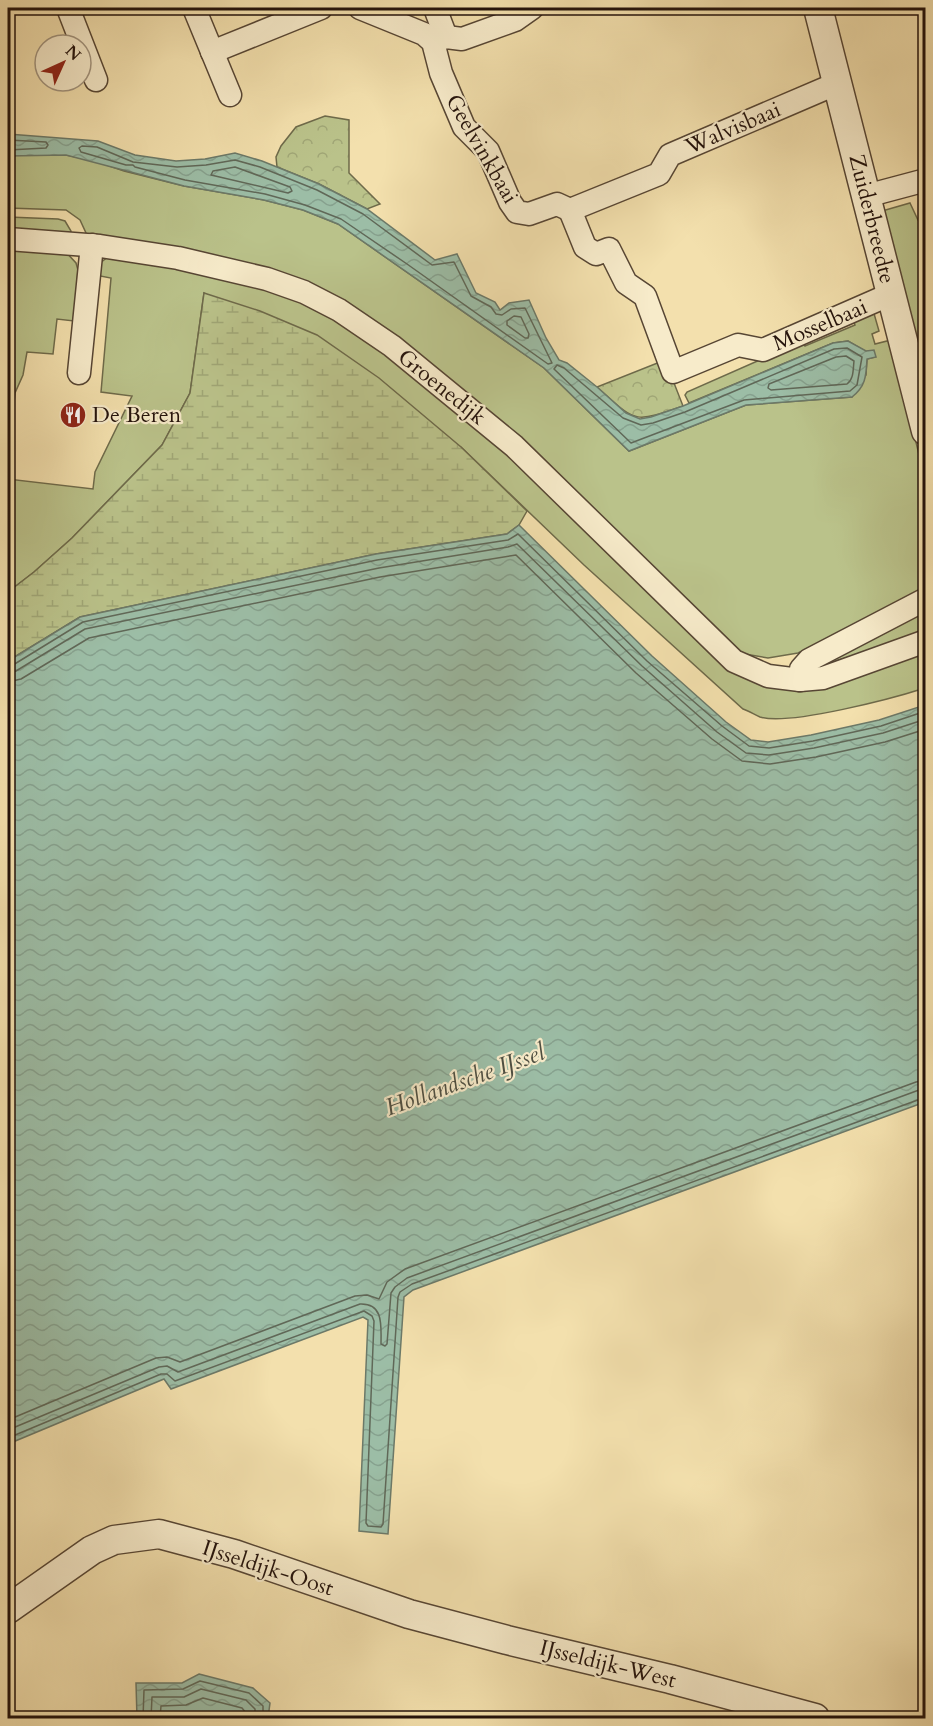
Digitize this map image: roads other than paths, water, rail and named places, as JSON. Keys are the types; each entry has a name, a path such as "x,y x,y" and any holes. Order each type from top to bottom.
{"street":[{"path":"68,8 96,80"},
{"path":"194,8 230,95"},
{"path":"212,52 321,8"},
{"path":"360,8 440,39 462,39 515,20 532,8"},
{"name":"Geelvinkbaai","path":"435,8 440,39 441,73 464,127 488,151 510,202 517,212 529,214 557,204 570,210"},
{"name":"Zuiderbreedte","path":"818,8 926,431"},
{"name":"Walvisbaai","path":"570,210 659,174 669,155 838,83"},
{"path":"866,196 926,180"},
{"name":"Mosselbaai","path":"570,210 585,247 596,254 609,249 626,283 645,296 673,372 738,345 763,350 891,294"},
{"name":"Groenedijk","path":"8,239 92,245 178,258 235,270 304,292 339,310 392,346 514,446 734,662 768,676 800,680 823,678 926,641"},
{"path":"78,373 92,245"},
{"path":"800,680 801,669 809,660 926,599"},
{"name":"IJsseldijk-Oost","path":"8,1608 92,1550 114,1540 159,1534 234,1554 402,1611"},
{"name":"IJsseldijk-West","path":"402,1611 507,1640 670,1679 815,1719"}],"water":[{"path":"8,134 98,141 135,155 176,161 205,159 235,153 262,161 319,184 367,209 435,260 457,254 476,293 495,302 500,310 509,303 529,300 559,360 567,363 626,413 640,419 683,406 833,343 848,341 866,351 874,350 876,357 867,359 864,380 860,389 852,397 746,405 629,451 544,368 338,224 303,210 264,200 184,186 66,155 8,156"},
{"name":"Hollandsche IJssel","path":"519,525 652,656 726,722 751,740 768,742 811,735 879,720 925,705 925,1102 413,1290 404,1297 388,1534 359,1531 368,1320 363,1317 171,1389 164,1379 8,1444 8,661 80,617 376,554 507,534"},
{"path":"199,1674 253,1688 270,1703 268,1718 137,1718 136,1683 182,1683"}],"place":[{"name":"De Beren","path":"73,415"}]}
